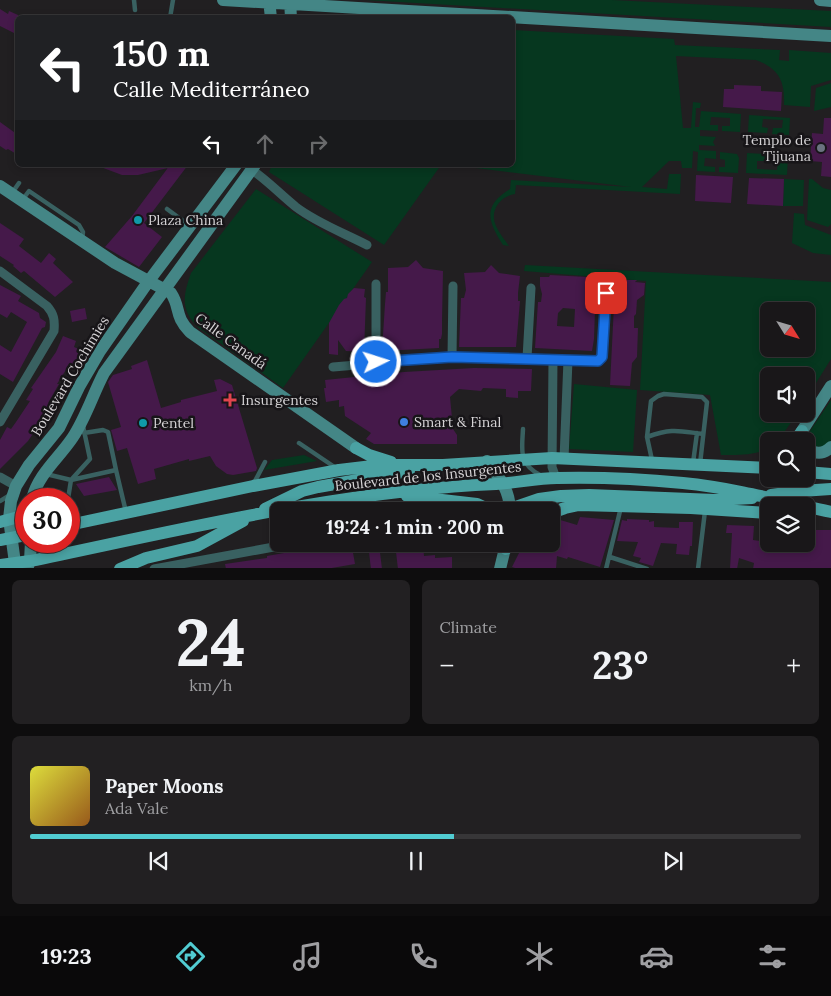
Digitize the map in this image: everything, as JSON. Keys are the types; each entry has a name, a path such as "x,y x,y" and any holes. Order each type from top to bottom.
{"main road":[{"path":"222,0 291,2 497,15"},
{"path":"820,0 831,1"},
{"path":"269,2 271,15"},
{"path":"291,2 291,15"},
{"path":"515,16 831,36"},
{"name":"Boulevard Cochimies","path":"16,488 30,465 59,428 79,387 100,351 148,282 235,167"},
{"name":"Boulevard Cochimies","path":"36,488 44,474 83,428 94,392 104,374 253,168"},
{"path":"0,186 20,192 82,241 148,282 164,289"},
{"name":"Calle Canadá","path":"164,289 171,293 175,299 177,312 182,323 190,332 356,448 369,455 401,465"},
{"path":"804,432 831,386"},
{"path":"815,452 823,453 831,447"},
{"name":"Boulevard de los Insurgentes","path":"80,523 253,486 339,470 381,465 443,465 558,458 760,467"},
{"path":"486,461 503,483 508,496 508,502"},
{"path":"120,568 202,544 253,515 302,491 443,465"},
{"path":"815,473 831,474"},
{"name":"Boulevard de los Insurgentes","path":"0,565 16,566 29,564 253,515 387,493 551,478 681,482 730,488 831,512"},
{"name":"Boulevard Cochimies","path":"15,489 5,520 5,539 16,566"},
{"path":"531,502 539,499 589,495 715,500 765,496 801,490 831,489"},
{"path":"387,493 461,502"},
{"path":"560,510 580,504 760,512"},
{"path":"815,513 831,512"},
{"path":"500,568 505,552"}],"street":[{"path":"253,168 297,207 367,245"},
{"path":"0,271 47,306 55,321 54,331 0,422"},
{"path":"376,284 376,362"},
{"path":"452,357 453,286"},
{"path":"527,358 531,288"},
{"path":"333,367 452,357 600,360 606,293"},
{"path":"553,360 552,399 558,458"},
{"path":"551,478 558,458 568,360"},
{"path":"552,399 565,399"},
{"path":"0,477 15,489"},
{"path":"154,568 270,548"}],"lane":[{"path":"134,0 135,10"},
{"path":"170,15 173,0"},
{"path":"167,209 191,227"},
{"path":"653,463 647,437 651,401 664,394 702,398 707,402 703,434 696,465"},
{"path":"70,488 71,480 90,459 83,428 108,432 127,513"},
{"path":"523,429 523,460 537,474 551,478"},
{"path":"647,437 675,430 703,434"},
{"path":"696,465 697,433"},
{"path":"299,443 339,470"},
{"path":"253,486 264,462"},
{"path":"44,474 71,480 116,470"},
{"path":"0,501 15,489"},
{"path":"606,568 610,558 621,506"},
{"path":"698,568 705,509"},
{"path":"610,558 647,568"}],"green space":[{"path":"365,0 612,0 831,11 831,27"},
{"path":"515,30 674,39 675,45 780,50 779,60 789,61 789,50 831,53 831,80 811,86 810,107 784,105 782,83 779,77 770,67 756,60 676,56 683,128 691,128 693,102 701,103 700,108 696,108 695,127 699,127 701,111 741,114 740,132 722,131 722,126 730,126 730,118 711,117 710,125 718,125 718,131 700,130 700,136 716,137 713,142 715,146 699,145 699,150 716,151 716,159 705,158 704,166 715,167 715,172 697,171 698,152 693,151 692,168 682,168 681,161 669,161 642,187 667,189 669,174 681,174 680,194 516,185 515,194 505,198 497,205 494,215 497,229 509,246 503,245 491,222 492,208 501,195 510,189 511,180 631,187 468,167 515,167"},
{"path":"831,83 831,107 814,111 816,88"},
{"path":"749,115 790,118 789,135 772,134 773,128 782,128 783,120 763,119 762,127 768,128 767,133 748,132"},
{"path":"720,152 737,154 739,158 738,173 719,172 719,167 725,167 725,160 720,159"},
{"path":"747,153 766,154 766,161 757,161 757,169 777,170 778,162 772,161 772,155 788,156 787,175 746,173"},
{"path":"271,167 440,167 384,245 269,172"},
{"path":"784,179 804,180 803,206 783,206"},
{"path":"809,179 812,179 823,188 831,190 831,224 828,227 807,220"},
{"path":"256,189 372,262 283,388 199,328 189,315 185,302 186,289 191,273"},
{"path":"794,213 804,214 805,225 831,235 831,255 813,253 792,243"},
{"path":"525,265 831,282 831,359 815,385 815,367 760,367 760,422 791,422 784,432 760,432 760,452 740,455 721,455 710,395 640,390 646,281 524,271"},
{"path":"574,384 637,390 633,452 569,449"},
{"path":"831,400 831,440 825,447 815,446 815,432 810,431"},
{"path":"304,455 317,461 264,470 272,460"}],"building":[{"path":"0,9 8,14 9,11 18,15 15,15 15,34 0,26"},
{"path":"734,85 761,86 761,91 782,92 781,111 723,107 724,89 734,89"},
{"name":"Templo de Tijuana","path":"824,118 831,118 831,177 821,176 822,162 810,161 812,133 823,134"},
{"path":"0,122 15,133 15,153 0,146"},
{"path":"101,167 168,168 138,175 122,175"},
{"name":"Plaza China","path":"169,167 186,167 144,223 162,237 139,267 105,247 132,216"},
{"path":"696,175 733,177 731,203 695,201"},
{"path":"749,178 784,179 783,206 747,204"},
{"path":"0,223 24,239 19,246 41,263 49,253 56,259 53,263 73,282 55,297 24,271 21,273 14,265 0,256"},
{"path":"416,260 423,268 443,271 442,334 441,339 439,339 439,348 382,351 386,292 388,292 388,268 408,267"},
{"path":"491,265 499,273 520,276 516,347 459,347 461,298 464,298 466,290 464,273 485,272"},
{"path":"550,275 587,277 587,279 596,280 592,351 535,348 538,302 541,302 542,294 540,277 549,277","holes":["563,308 575,309 574,327 557,326 558,313"]},
{"path":"637,280 635,282 645,283 644,295 637,300 636,314 634,316 634,328 638,328 637,357 632,363 630,386 610,385 614,305 617,305 617,291 609,281"},
{"path":"0,285 21,296 18,301 39,313 40,318 46,322 45,327 42,328 13,382 0,374 0,345 11,352 27,322 11,312 7,318 0,314"},
{"path":"354,288 365,289 364,352 346,351 338,340 338,355 329,354 329,323 339,305"},
{"path":"85,308 87,319 72,322 70,311"},
{"path":"63,336 76,341 74,347 81,350 79,356 72,366 69,365 57,384 59,384 46,410 50,412 41,428 35,434 34,432 28,441 0,469 0,440 7,427 11,429 30,401 26,400 33,389 31,388 56,352"},
{"path":"147,360 161,408 181,402 181,400 217,391 214,380 220,379 232,385 257,468 256,471 233,475 227,474 216,466 210,456 189,461 189,459 154,469 156,479 138,484 127,448 117,451 111,430 121,427 108,382 113,375 132,369 131,366"},
{"path":"474,368 532,369 531,391 518,391 518,398 506,397 506,389 483,388 481,391 459,389 450,397 453,429 457,435 457,444 374,444 366,439 371,433 345,416 344,406 339,407 339,400 326,402 325,380 404,372"},
{"path":"109,477 117,490 84,496 76,484"},
{"path":"580,517 614,520 600,567 568,557 567,559 557,556 556,568 512,567 520,552 560,552 560,520 577,525"},
{"path":"627,519 654,521 654,527 679,528 679,522 693,522 692,546 690,546 689,555 676,554 677,544 661,543 653,566 639,562 641,558 633,556 638,542 617,541 622,520 627,521"},
{"path":"727,525 754,526 753,540 760,541 760,552 815,552 815,530 831,530 831,568 753,568 754,563 739,558 737,568 730,568 732,533 726,533"},
{"path":"290,552 353,552 355,564 332,568 226,568 225,564 267,558 267,556"},
{"path":"369,552 380,552 382,568 371,568"},
{"path":"396,552 424,552 424,556 435,555 435,558 452,557 452,568 398,568"}],"place":[{"name":"Templo de Tijuana","path":"821,148"},
{"name":"Plaza China","path":"138,220"},
{"name":"Insurgentes","path":"230,400"},
{"name":"Smart & Final","path":"404,422"},
{"name":"Pentel","path":"143,423"}],"route":[{"path":"376,362 452,357 598,361 602,357 606,293"}]}
